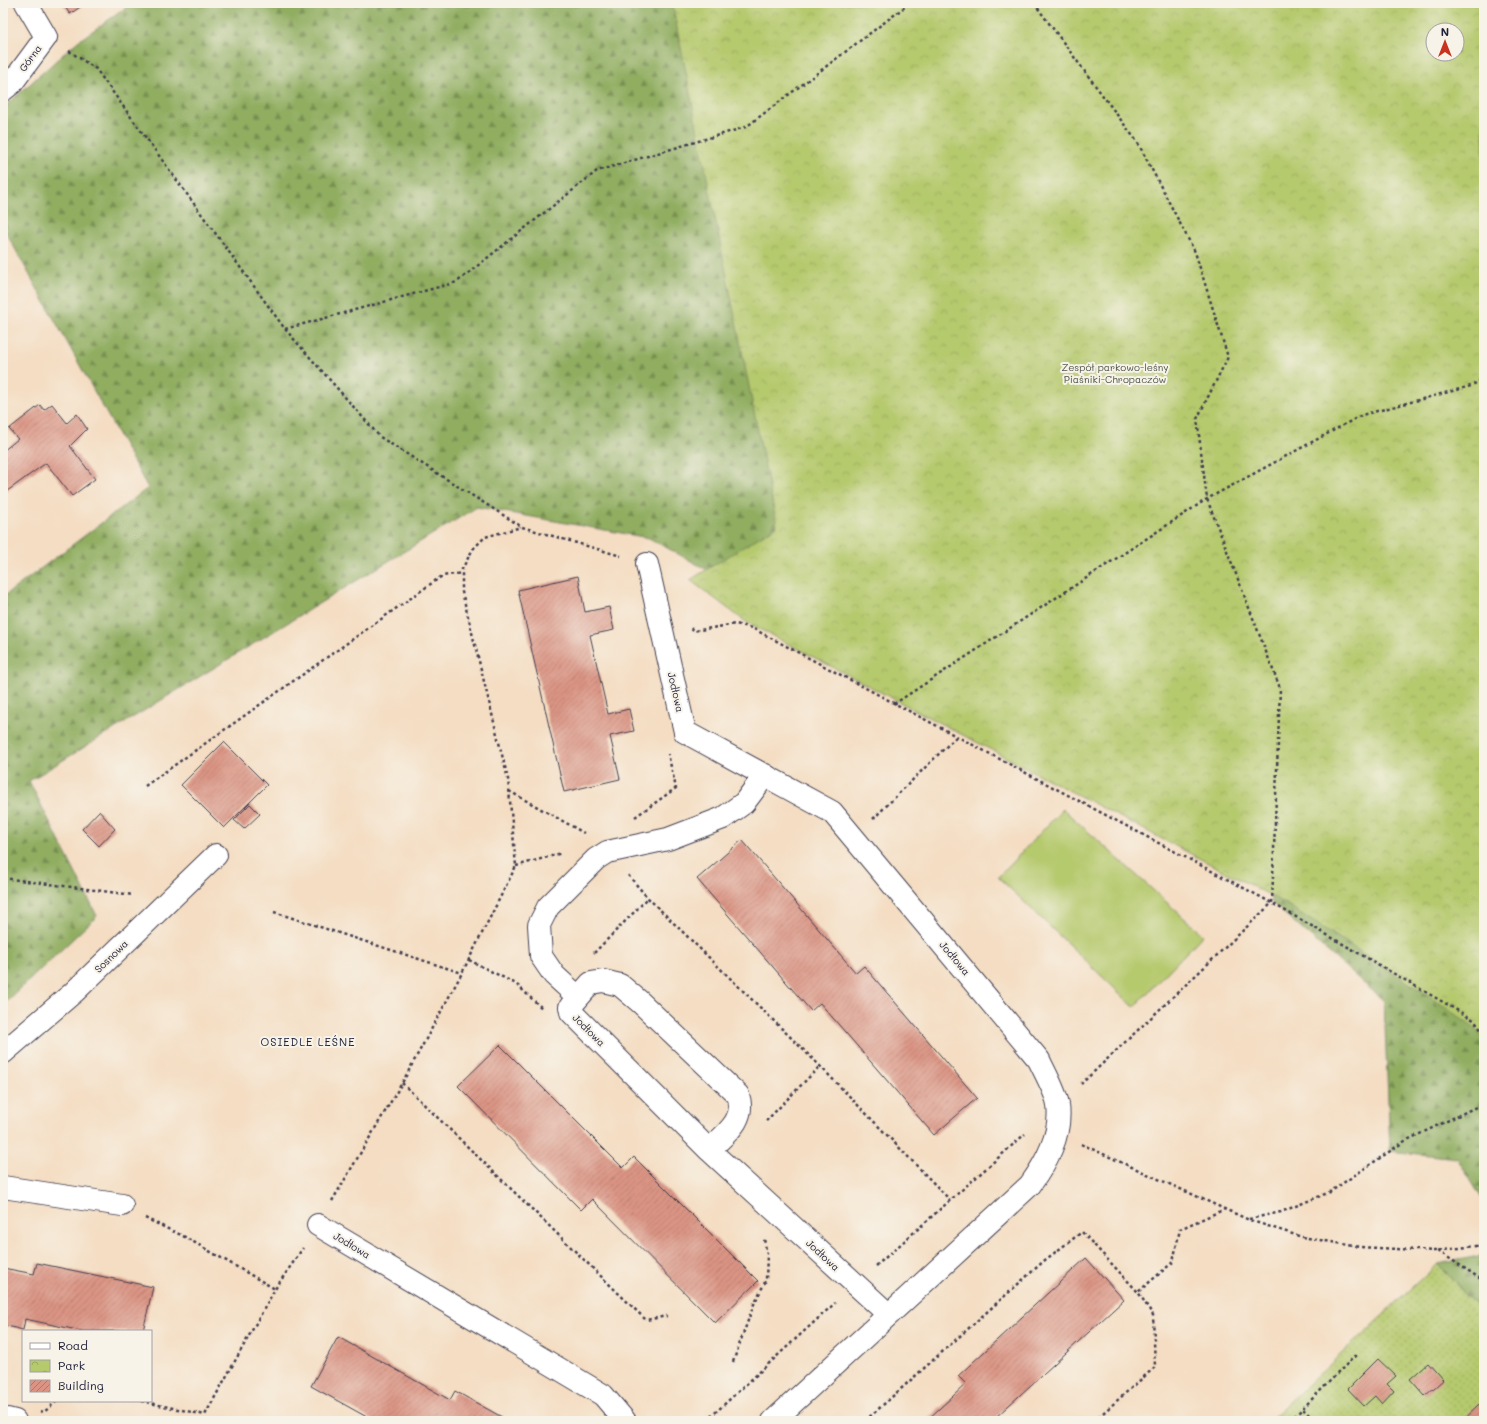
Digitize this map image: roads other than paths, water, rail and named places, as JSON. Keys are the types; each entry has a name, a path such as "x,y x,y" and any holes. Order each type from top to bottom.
{"street":[{"name":"Górna","path":"3,90 12,83 46,36 26,3"},
{"name":"Jodłowa","path":"647,564 686,732 832,812 1039,1060 1058,1105 1056,1132 1046,1163 1030,1185 773,1421"},
{"name":"Jodłowa","path":"765,775 744,803 723,818 668,839 607,852 596,859 548,907 539,925 541,956 554,975 578,998 570,1008 571,1012 709,1150 888,1314"},
{"name":"Sosnowa","path":"3,1053 74,992 216,855"},
{"path":"578,998 591,983 603,981 620,985 640,1002 738,1095 741,1104 739,1116 732,1127 709,1150"},
{"path":"3,1188 122,1205"},
{"name":"Jodłowa","path":"318,1225 603,1395 625,1421"}],"district":[{"name":"OSIEDLE LEŚNE","path":"308,1042"}],"park label":[{"name":"Zespół parkowo-leśny Piaśniki-Chropaczów","path":"1115,372"}]}
